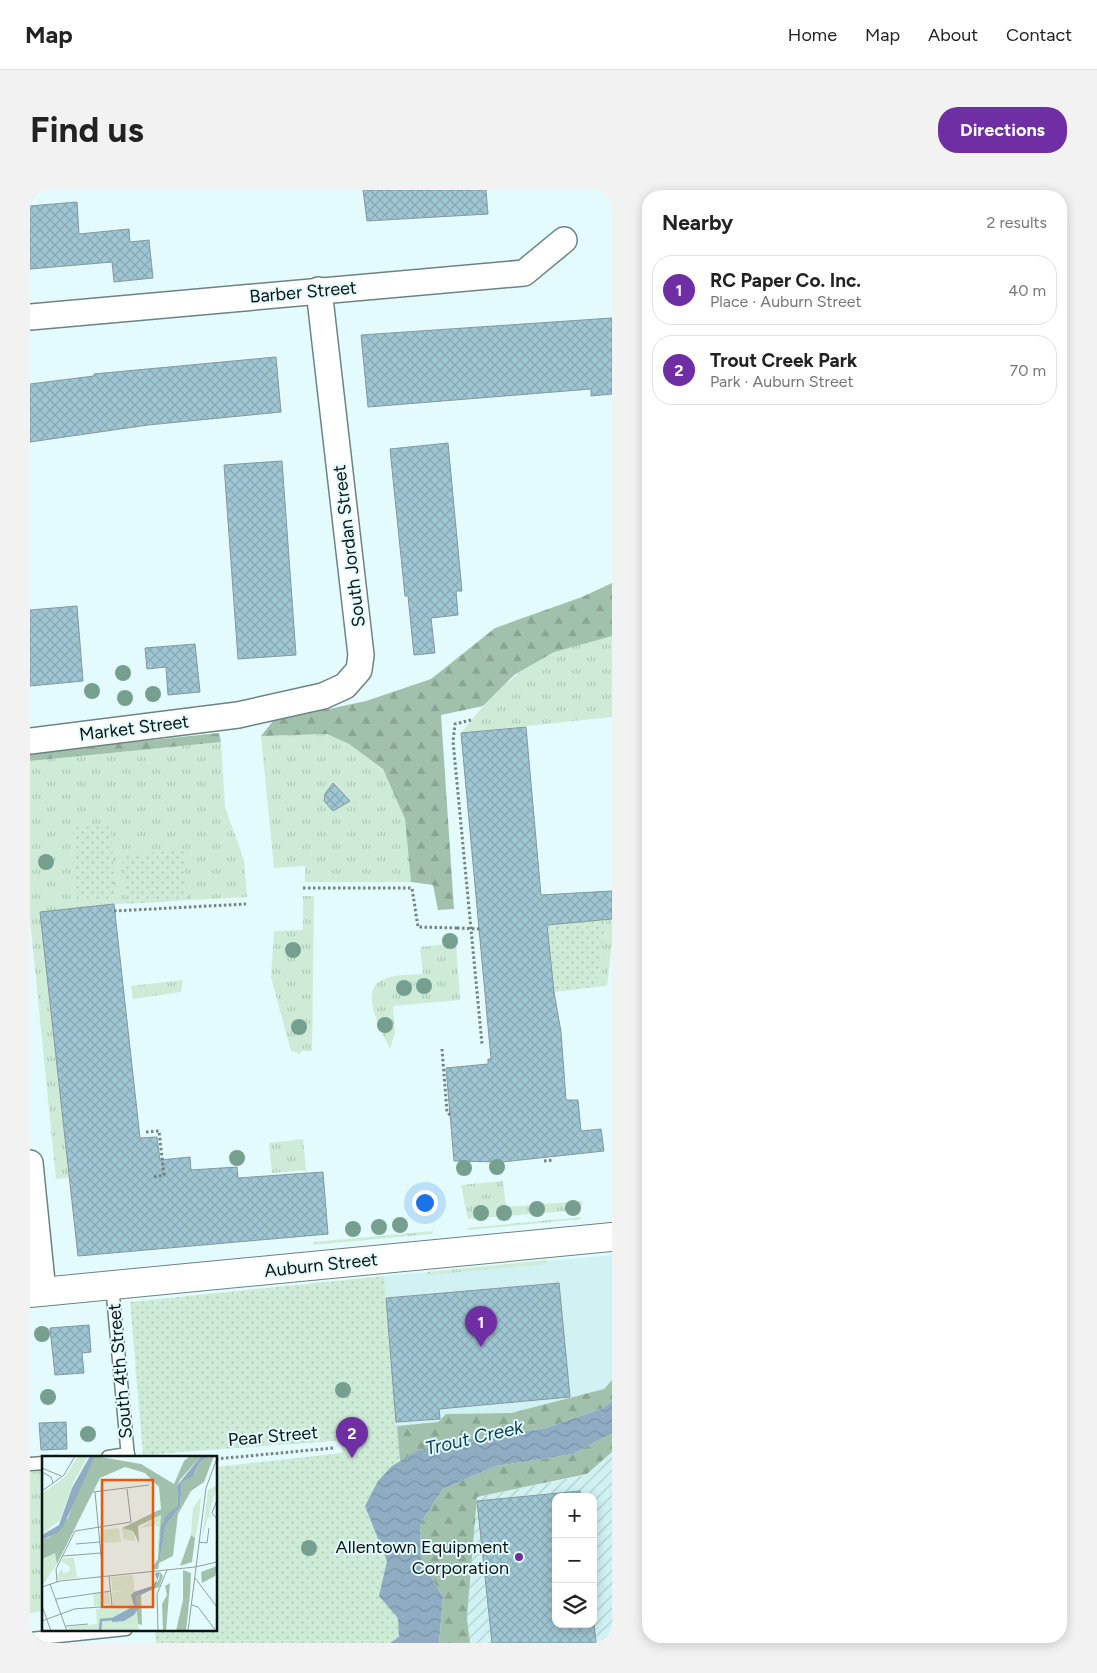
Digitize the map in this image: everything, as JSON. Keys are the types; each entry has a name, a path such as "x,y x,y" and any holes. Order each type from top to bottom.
{"street":[{"name":"Barber Street","path":"30,317 524,272 564,240"},
{"name":"South Jordan Street","path":"238,715 323,696 345,686 359,670 361,655 319,290"},
{"name":"Market Street","path":"30,741 238,715"},
{"path":"30,1163 37,1293"},
{"name":"Auburn Street","path":"37,1293 612,1237"}],"lane":[{"name":"South 4th Street","path":"112,1285 128,1455"},
{"path":"30,1639 116,1630"}],"path":[{"path":"471,720 456,724 453,741 482,1044"},
{"path":"303,888 412,888 418,927 480,928"},
{"path":"114,911 246,904"},
{"path":"442,1049 447,1112 451,1116"},
{"path":"146,1132 159,1131 164,1175 152,1177"},
{"path":"544,1161 554,1160"},
{"name":"Pear Street","path":"218,1459 333,1448"}],"shaded area":[{"path":"612,1255 612,1380 604,1389 511,1413 446,1414 438,1422 395,1426 384,1276"},
{"name":"Allentown Equipment Corporation","path":"612,1452 612,1643 470,1643 467,1618 477,1497 586,1475"}],"green space":[{"path":"612,583 612,636 554,652 514,675 483,706 441,715 454,909 438,910 433,885 411,882 405,819 383,769 349,744 327,734 261,736 273,721 366,701 431,679 495,628 582,597"},
{"path":"612,636 612,717 461,733 502,687 526,668 553,652"},
{"path":"219,733 221,742 30,761 30,753"},
{"path":"327,734 349,744 383,769 405,819 411,882 305,882 305,866 274,868 261,736"},
{"path":"221,742 225,807 244,860 247,897 114,904 40,912 69,1178 56,1179 30,919 30,761"},
{"path":"111,825 115,899 77,901 73,827"},
{"path":"183,850 188,900 127,904 122,855"},
{"path":"303,896 314,896 312,1051 301,1051 301,1054 291,1051 271,977 274,931 303,930"},
{"path":"545,903 574,922 606,920 596,987 554,992"},
{"path":"606,919 612,919 612,942 607,986 596,987"},
{"path":"456,943 460,1000 393,1006 395,1033 390,1049 374,1012 372,992 376,984 393,976 423,974 420,947"},
{"path":"183,980 181,992 133,999 131,986"},
{"path":"303,1139 306,1170 272,1173 269,1143"},
{"path":"503,1181 506,1207 583,1201 581,1210 468,1219 461,1185"},
{"path":"582,1217 581,1219 469,1230 467,1228"},
{"path":"434,1231 431,1234 313,1245 313,1242"},
{"path":"547,1260 547,1264 427,1275 427,1272"},
{"path":"384,1276 416,1643 156,1643 155,1630 218,1630 218,1467 343,1453 342,1440 143,1455 130,1302"},
{"path":"612,1380 612,1401 603,1408 546,1428 469,1439 392,1466 285,1460 343,1453 342,1440 288,1444 387,1427 438,1422 446,1414 511,1413 604,1389"},
{"path":"612,1433 612,1452 587,1474 477,1497 467,1618 470,1643 439,1643 443,1597 421,1560 420,1524 443,1489 496,1466 573,1454"},
{"path":"42,1470 42,1611 30,1613 30,1472"}],"water":[{"path":"612,1401 612,1433 573,1454 496,1466 443,1489 420,1524 421,1560 443,1597 439,1643 390,1643 399,1637 398,1618 379,1596 387,1561 365,1506 378,1481 392,1466 417,1451 469,1439 546,1428 603,1408"}],"building":[{"path":"363,190 486,190 488,214 367,221"},
{"path":"77,202 79,234 129,229 130,242 149,240 153,278 114,282 112,262 30,269 30,206"},
{"path":"612,318 612,394 591,396 591,389 368,407 361,335"},
{"path":"276,357 281,412 148,425 30,442 30,384 94,376 94,374"},
{"path":"448,443 462,591 456,591 458,615 431,618 435,653 414,655 408,596 405,596 390,449"},
{"path":"282,461 296,655 238,659 224,465"},
{"path":"77,606 83,681 30,686 30,610"},
{"path":"195,644 200,692 168,695 166,667 147,669 145,648"},
{"path":"526,727 541,895 612,891 612,919 547,925 554,992 561,1032 566,1100 578,1100 581,1131 601,1129 604,1151 502,1162 454,1161 446,1068 488,1064 488,1059 491,1059 461,733"},
{"path":"333,783 350,801 333,811 324,801 325,794"},
{"path":"114,904 140,1138 157,1137 160,1160 190,1157 191,1170 237,1167 238,1178 323,1172 328,1234 78,1256 40,912"},
{"path":"559,1283 570,1397 439,1409 440,1419 396,1422 386,1298"},
{"path":"89,1325 91,1352 82,1353 84,1373 55,1375 50,1328"},
{"path":"66,1422 67,1449 41,1450 39,1423"},
{"name":"Allentown Equipment Corporation","path":"580,1491 580,1493 559,1493"},
{"name":"Allentown Equipment Corporation","path":"552,1494 552,1628 594,1628 596,1643 492,1643 477,1501"}],"place":[{"name":"RC Paper Co. Inc.","path":"481,1347"},
{"name":"Trout Creek Park","path":"352,1458"},
{"name":"Allentown Equipment Corporation","path":"519,1557"}],"water label":[{"name":"Trout Creek","path":"474,1437"}]}
